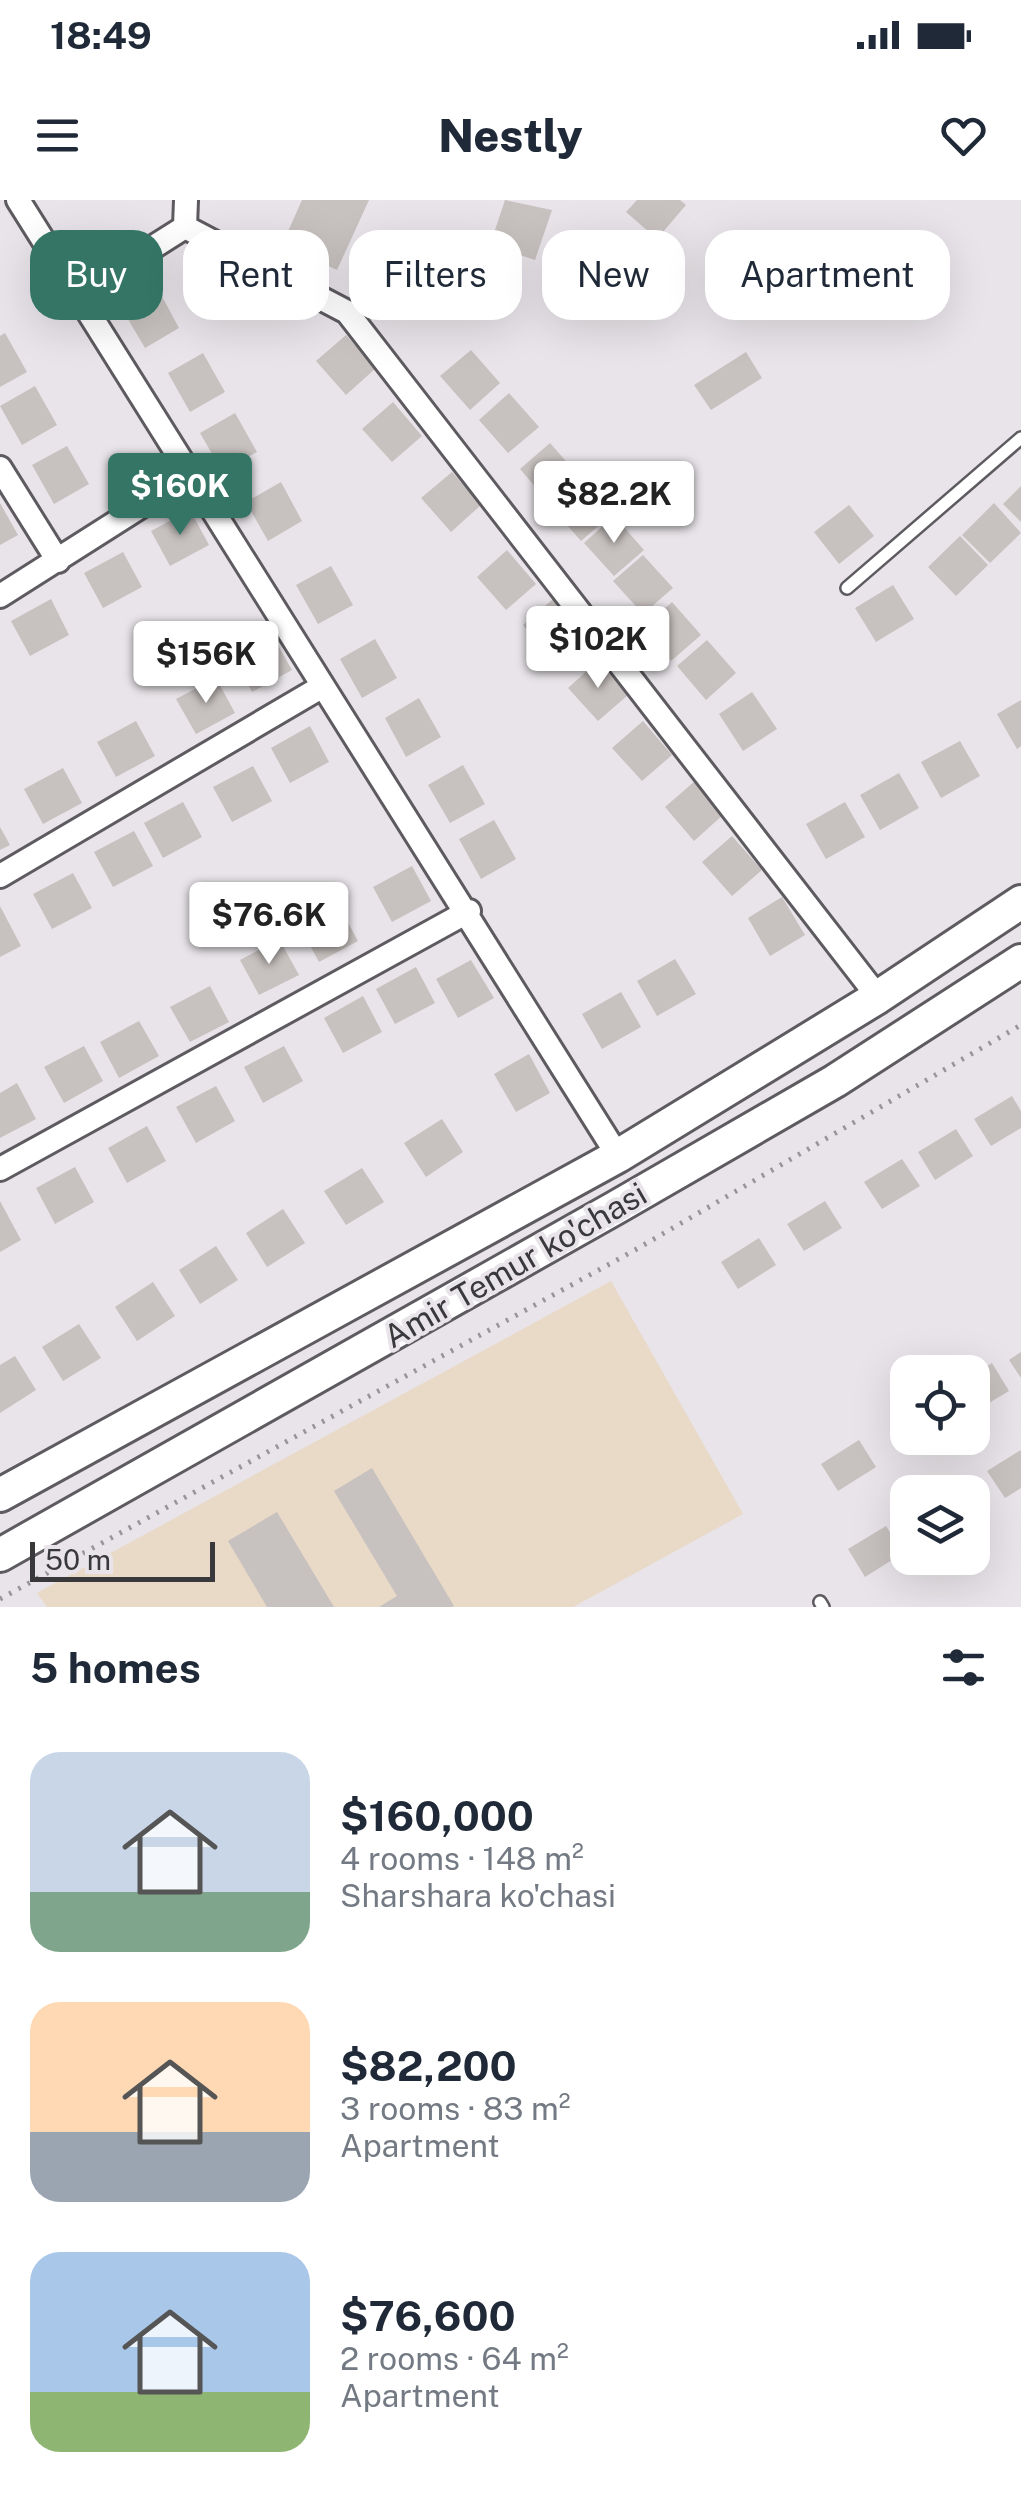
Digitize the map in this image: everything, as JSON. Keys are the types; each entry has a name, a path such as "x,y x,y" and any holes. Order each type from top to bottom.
{"main road":[{"name":"Amir Temur ko'chasi","path":"0,1496 618,1156 878,997 1021,902"},
{"name":"Amir Temur ko'chasi","path":"0,1555 632,1199 834,1080 1021,961"}],"street":[{"path":"18,200 37,230"},
{"path":"186,200 186,226"},
{"path":"163,241 186,226"},
{"path":"186,226 348,312 878,997"},
{"path":"95,320 618,1156"},
{"path":"0,468 58,561"},
{"path":"0,596 192,474"},
{"path":"0,876 323,686"},
{"path":"0,1169 468,911"}],"lane":[{"path":"847,588 1021,438"}],"path":[{"path":"0,1600 635,1250 1021,1026"}],"shaded area":[{"path":"611,1281 743,1514 573,1607 47,1607 37,1593"}],"building":[{"path":"302,200 369,200 355,230 349,230 349,244 337,270 329,266 329,230 289,230"},
{"path":"505,200 552,210 542,230 535,260 522,256 522,230 495,230"},
{"path":"637,200 680,200 686,205 665,230 647,230 626,212"},
{"path":"163,298 179,328 145,348 128,320 163,320"},
{"path":"5,333 27,372 0,387 0,336"},
{"path":"346,335 376,368 346,395 316,361"},
{"path":"471,350 500,383 470,410 440,376"},
{"path":"746,352 762,378 711,410 694,385"},
{"path":"203,353 225,392 190,412 168,373"},
{"path":"35,386 57,425 22,445 0,406"},
{"path":"509,393 539,427 508,453 479,420"},
{"path":"393,402 422,436 392,462 362,429"},
{"path":"235,413 257,452 222,471 200,433"},
{"path":"550,443 579,476 549,503 520,469"},
{"path":"67,446 89,484 54,504 32,465"},
{"path":"452,472 481,505 451,532 421,498"},
{"path":"582,481 611,515 581,541 552,508"},
{"path":"281,482 302,521 268,541 246,502"},
{"path":"1021,486 1021,522 1003,504"},
{"path":"0,503 18,535 0,545"},
{"path":"994,503 1021,533 990,563 962,535"},
{"path":"849,505 874,536 839,564 814,532"},
{"path":"190,510 209,545 170,566 151,531"},
{"path":"614,516 644,550 614,576 584,543"},
{"path":"960,536 988,565 956,596 928,567"},
{"path":"507,550 536,584 506,610 477,577"},
{"path":"123,552 142,587 103,608 84,573"},
{"path":"643,555 673,588 643,614 613,581"},
{"path":"331,566 353,605 318,624 296,585"},
{"path":"893,585 914,619 876,642 855,608"},
{"path":"51,599 69,635 30,656 11,621"},
{"path":"553,599 583,632 552,659 523,625"},
{"path":"672,602 701,635 671,661 642,628"},
{"path":"272,635 292,670 252,692 233,657"},
{"path":"375,639 397,678 362,698 340,659"},
{"path":"707,640 736,673 706,700 677,666"},
{"path":"598,661 628,695 598,721 568,688"},
{"path":"216,678 235,713 196,734 176,699"},
{"path":"752,692 777,729 743,751 719,714"},
{"path":"419,698 441,737 406,757 385,718"},
{"path":"1021,700 1021,746 1017,749 997,714"},
{"path":"136,721 155,756 116,777 97,742"},
{"path":"643,721 672,755 642,781 612,748"},
{"path":"310,726 329,762 290,783 271,748"},
{"path":"960,741 980,776 941,798 921,762"},
{"path":"463,765 485,804 450,823 428,785"},
{"path":"253,766 272,801 232,822 213,787"},
{"path":"63,768 82,803 43,824 24,789"},
{"path":"899,773 919,808 880,830 860,795"},
{"path":"695,781 724,814 694,841 665,807"},
{"path":"183,802 202,837 163,858 144,823"},
{"path":"845,802 865,837 826,859 806,824"},
{"path":"494,820 516,859 481,879 459,839"},
{"path":"0,827 10,845 0,850"},
{"path":"134,831 153,866 113,887 94,852"},
{"path":"732,836 762,870 732,896 702,862"},
{"path":"412,866 431,901 392,922 373,887"},
{"path":"73,873 92,908 52,929 33,894"},
{"path":"782,897 805,935 770,956 748,918"},
{"path":"0,906 21,946 0,957"},
{"path":"339,906 358,941 319,962 300,927"},
{"path":"279,939 299,975 259,995 240,960"},
{"path":"675,959 696,994 657,1016 637,981"},
{"path":"471,960 494,998 458,1018 436,979"},
{"path":"416,967 435,1003 395,1024 376,989"},
{"path":"210,986 229,1022 190,1042 170,1007"},
{"path":"621,992 641,1027 602,1049 582,1014"},
{"path":"363,996 382,1032 343,1053 324,1018"},
{"path":"139,1021 159,1056 119,1078 100,1042"},
{"path":"84,1046 103,1081 64,1103 44,1067"},
{"path":"284,1046 303,1081 263,1103 244,1067"},
{"path":"529,1054 550,1093 516,1112 494,1074"},
{"path":"17,1083 36,1119 0,1138 0,1093"},
{"path":"216,1086 235,1121 196,1143 176,1107"},
{"path":"1012,1096 1021,1111 1021,1128 991,1146 974,1119"},
{"path":"442,1119 463,1152 426,1177 404,1143"},
{"path":"147,1126 166,1161 127,1183 108,1148"},
{"path":"956,1129 973,1156 935,1180 918,1152"},
{"path":"902,1159 920,1186 882,1209 864,1182"},
{"path":"75,1167 94,1202 55,1224 36,1188"},
{"path":"362,1168 384,1202 346,1225 324,1191"},
{"path":"0,1201 21,1240 0,1252"},
{"path":"825,1201 842,1228 804,1251 787,1224"},
{"path":"283,1209 305,1243 267,1267 246,1233"},
{"path":"759,1238 776,1265 738,1289 721,1262"},
{"path":"216,1246 238,1280 200,1304 179,1270"},
{"path":"153,1282 175,1316 137,1341 115,1307"},
{"path":"79,1324 101,1358 63,1381 42,1347"},
{"path":"1021,1352 1021,1378 1009,1360"},
{"path":"15,1356 36,1390 0,1413 0,1365"},
{"path":"990,1364 1009,1391 990,1402"},
{"path":"859,1440 876,1467 838,1491 821,1464"},
{"path":"1021,1450 1021,1488 1005,1498 987,1471"},
{"path":"372,1468 454,1606 379,1607 397,1596 334,1491"},
{"path":"277,1512 334,1607 267,1607 228,1541"},
{"path":"886,1526 890,1532 890,1561 865,1577 848,1549"}]}
